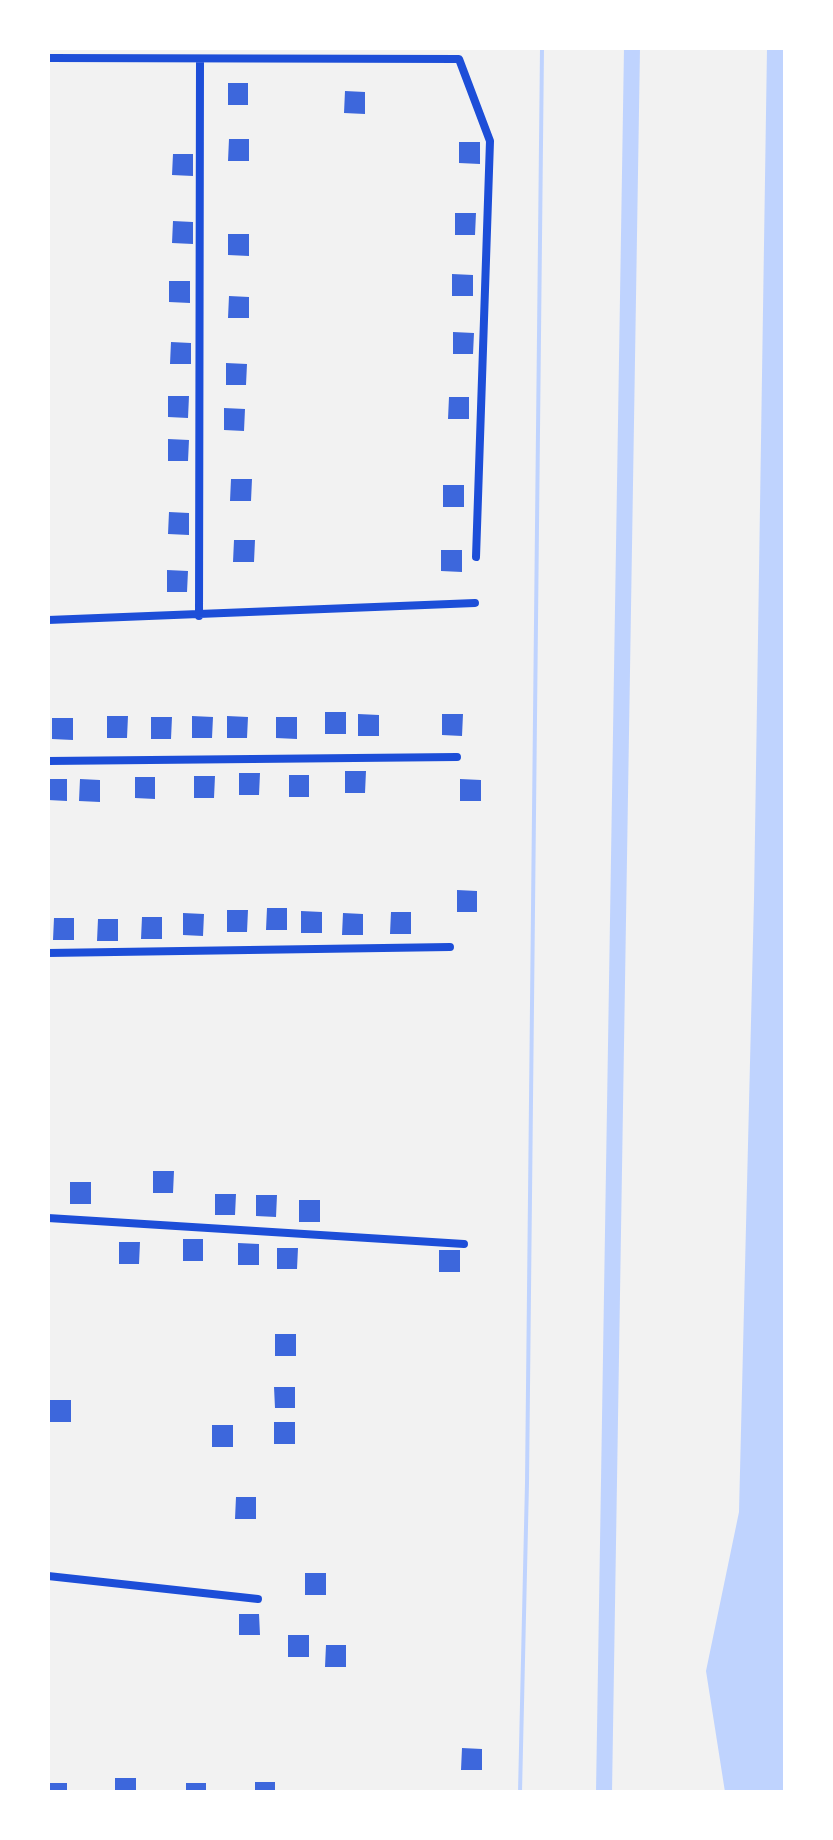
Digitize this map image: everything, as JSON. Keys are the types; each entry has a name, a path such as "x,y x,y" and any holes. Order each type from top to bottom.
{"street":[{"path":"48,58 459,59 490,141 476,557"},
{"path":"199,616 200,60"},
{"path":"48,620 475,603"},
{"path":"48,761 457,757"},
{"path":"48,953 450,947"},
{"path":"48,1218 464,1244"},
{"path":"48,1576 258,1599"}],"water":[{"path":"767,48 785,48 785,1792 725,1792 706,1671 739,1512 754,899"}],"building":[{"path":"228,83 248,83 248,105 228,105"},
{"path":"345,91 365,92 365,114 344,113"},
{"path":"229,139 249,139 249,161 228,161"},
{"path":"459,142 480,142 480,164 459,163"},
{"path":"173,154 193,154 193,176 172,175"},
{"path":"455,213 476,213 475,235 455,235"},
{"path":"173,221 193,222 193,244 172,243"},
{"path":"228,234 249,234 249,256 228,255"},
{"path":"452,274 473,275 473,296 452,296"},
{"path":"169,281 190,281 190,303 169,302"},
{"path":"229,296 249,297 249,318 228,318"},
{"path":"453,332 474,333 473,354 453,354"},
{"path":"171,342 191,343 191,364 170,364"},
{"path":"226,363 247,364 246,385 226,385"},
{"path":"168,396 189,396 188,418 168,417"},
{"path":"449,397 469,397 469,419 448,419"},
{"path":"224,408 245,409 244,431 224,430"},
{"path":"168,439 189,440 188,461 168,461"},
{"path":"231,479 252,479 251,501 230,501"},
{"path":"443,485 464,485 464,507 443,507"},
{"path":"169,512 189,513 189,535 168,534"},
{"path":"234,540 255,540 254,562 233,562"},
{"path":"441,550 462,550 462,572 441,571"},
{"path":"167,570 188,571 187,592 167,592"},
{"path":"325,712 346,712 346,734 325,734"},
{"path":"358,714 379,715 379,736 358,736"},
{"path":"442,714 463,714 462,736 442,735"},
{"path":"107,716 128,716 127,738 107,738"},
{"path":"192,716 213,717 212,738 192,738"},
{"path":"227,716 248,717 247,738 227,738"},
{"path":"151,717 172,717 171,739 151,739"},
{"path":"276,717 297,717 297,739 276,738"},
{"path":"52,718 73,718 73,740 52,739"},
{"path":"345,771 366,771 365,793 345,793"},
{"path":"239,773 260,773 259,795 239,795"},
{"path":"289,775 309,775 309,797 289,797"},
{"path":"194,776 215,776 214,798 194,798"},
{"path":"135,777 155,777 155,799 135,798"},
{"path":"48,779 67,779 67,801 48,800"},
{"path":"80,779 100,780 100,802 79,801"},
{"path":"460,779 481,780 481,801 460,801"},
{"path":"457,890 477,891 477,912 457,912"},
{"path":"267,908 287,908 287,930 266,930"},
{"path":"227,910 248,910 247,932 227,932"},
{"path":"301,911 322,912 322,933 301,933"},
{"path":"391,912 411,912 411,934 390,934"},
{"path":"183,913 204,914 203,936 183,935"},
{"path":"343,913 363,914 363,935 342,935"},
{"path":"142,917 162,917 162,939 141,939"},
{"path":"54,918 74,918 74,940 53,940"},
{"path":"98,919 118,919 118,941 97,941"},
{"path":"153,1171 174,1171 173,1193 153,1193"},
{"path":"70,1182 91,1182 91,1204 70,1204"},
{"path":"215,1194 236,1194 235,1215 215,1215"},
{"path":"256,1195 277,1195 276,1217 256,1216"},
{"path":"299,1200 320,1200 320,1222 299,1222"},
{"path":"183,1239 203,1239 203,1261 183,1261"},
{"path":"119,1242 140,1242 139,1264 119,1264"},
{"path":"238,1243 259,1244 259,1265 238,1265"},
{"path":"277,1248 298,1248 297,1269 277,1269"},
{"path":"439,1250 460,1250 460,1272 439,1272"},
{"path":"275,1334 296,1334 296,1356 275,1356"},
{"path":"274,1387 295,1387 295,1408 275,1408"},
{"path":"50,1400 71,1400 71,1422 50,1422"},
{"path":"274,1422 295,1422 295,1444 274,1444"},
{"path":"212,1425 233,1425 233,1447 212,1447"},
{"path":"236,1497 256,1497 256,1519 235,1519"},
{"path":"305,1573 326,1573 326,1595 305,1595"},
{"path":"239,1614 259,1614 260,1635 239,1635"},
{"path":"288,1635 309,1635 309,1657 288,1657"},
{"path":"326,1645 346,1645 346,1667 325,1667"},
{"path":"462,1748 482,1749 482,1770 461,1770"},
{"path":"115,1778 136,1778 136,1792 115,1792"},
{"path":"255,1782 275,1782 275,1792 255,1792"},
{"path":"48,1783 67,1783 67,1792 48,1792"},
{"path":"186,1783 206,1783 206,1792 186,1792"}],"waterway":[{"path":"520,1792 527,1483 542,48"},
{"path":"604,1792 632,48"}]}
